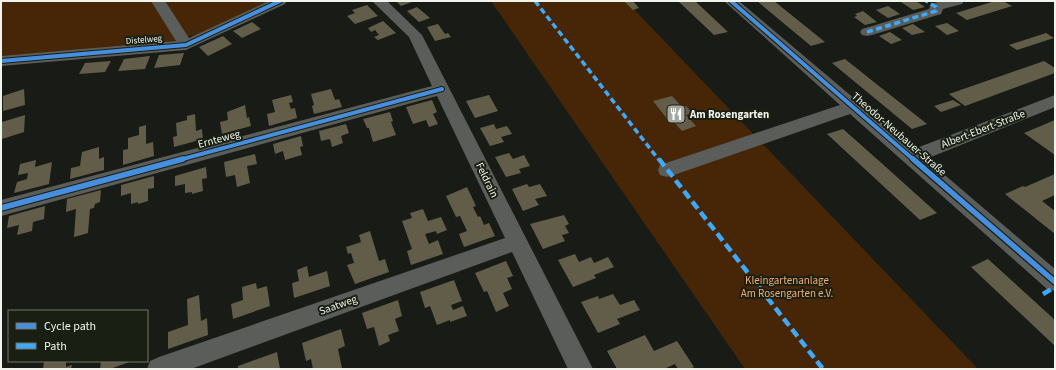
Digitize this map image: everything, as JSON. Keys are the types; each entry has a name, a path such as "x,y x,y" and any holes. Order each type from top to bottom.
{"street":[{"path":"158,1 186,45"},
{"name":"Distelweg","path":"1,61 186,45 280,1"},
{"name":"Feldrain","path":"379,1 415,35 581,369"},
{"name":"Theodor-Neubauer-Straße","path":"731,1 910,158 1055,282"},
{"path":"867,32 936,11 931,4 957,1"},
{"name":"Ernteweg","path":"1,208 442,89"},
{"name":"Albert-Ebert-Straße","path":"910,158 1055,101"},
{"path":"667,170 852,107"},
{"name":"Saatweg","path":"159,369 518,242"}],"green space":[{"path":"1,1 269,2 198,34 166,43 1,56"},
{"name":"Kleingartenanlage Am Rosengarten e.V.","path":"491,1 626,1 978,369 745,369"}],"building":[{"path":"396,1 410,1 412,2 401,6"},
{"path":"624,1 633,1 639,8 633,10"},
{"path":"678,1 695,1 728,32 714,35"},
{"path":"757,1 774,1 825,42 811,46"},
{"path":"916,1 925,7 913,10 901,2"},
{"path":"995,1 1003,1 1012,6 967,20 956,13"},
{"path":"367,5 378,16 355,24 347,16 355,13 352,10"},
{"path":"888,6 900,14 888,18 876,10"},
{"path":"417,7 430,18 419,22 407,11"},
{"path":"863,11 877,22 865,25 854,17 857,16 855,14"},
{"path":"383,21 396,33 378,40 374,37 379,35 375,30 371,32 368,28"},
{"path":"252,22 261,29 242,38 233,31"},
{"path":"947,23 959,31 947,35 935,26"},
{"path":"438,24 445,34 448,33 451,37 435,41 427,27"},
{"path":"913,24 925,32 912,35 902,28"},
{"path":"890,32 902,40 891,44 879,36"},
{"path":"1046,33 1054,38 1017,50 1009,45"},
{"path":"223,36 232,44 208,56 199,47"},
{"path":"184,53 180,65 154,68 159,55"},
{"path":"150,56 145,69 118,71 124,59"},
{"path":"845,59 927,124 912,129 832,63"},
{"path":"111,61 105,72 79,74 85,63"},
{"path":"1044,61 1055,68 1055,73 965,106 949,94"},
{"path":"24,89 25,105 3,111 3,96"},
{"path":"331,89 335,100 339,99 342,107 314,114 312,106 314,105 311,94"},
{"path":"291,95 293,102 289,103 291,109 295,108 297,118 269,126 267,114 275,112 272,100"},
{"path":"489,95 498,111 475,118 466,101"},
{"name":"Am Rosengarten","path":"672,96 682,107 686,106 692,113 686,115 696,126 682,131 671,119 668,120 653,101"},
{"path":"432,100 437,112 433,114 438,124 429,127 426,120 413,124 406,107"},
{"path":"953,100 961,105 941,112 934,106"},
{"path":"245,105 247,118 249,117 251,126 222,134 220,122 228,120 227,112"},
{"path":"390,112 393,121 391,122 396,135 373,142 369,128 367,128 363,119"},
{"path":"195,114 196,131 202,129 203,139 174,147 173,137 177,136 176,123 187,120 187,116"},
{"path":"25,115 24,132 2,139 2,122"},
{"path":"1055,120 1055,155 1024,133"},
{"path":"346,124 349,133 341,136 343,143 332,147 330,139 321,141 319,131"},
{"path":"494,124 496,129 507,126 512,134 501,137 504,142 490,146 480,128"},
{"path":"146,125 146,144 153,142 154,156 123,165 123,150 128,149 128,138 139,135 139,127"},
{"path":"843,129 937,213 920,220 827,134"},
{"path":"301,136 303,146 300,147 302,155 285,160 283,151 275,154 273,144"},
{"path":"99,147 99,159 104,157 104,170 70,179 71,168 80,166 82,152"},
{"path":"509,153 513,159 524,155 530,166 519,169 521,173 506,177 495,157"},
{"path":"255,154 257,164 247,166 250,183 237,187 235,175 226,177 224,162"},
{"path":"36,160 35,167 52,162 49,184 14,193 17,182 27,179 28,173 18,175 20,164"},
{"path":"206,167 207,178 202,179 203,191 192,194 192,192 185,193 185,184 175,186 175,176"},
{"path":"1055,174 1055,195 1042,201 1055,211 1055,234 1005,194"},
{"path":"154,176 154,188 148,189 148,201 138,204 138,202 131,204 131,193 121,196 121,185"},
{"path":"527,184 529,187 540,184 547,196 535,199 539,205 523,211 512,189"},
{"path":"467,187 476,206 473,207 478,217 480,216 484,225 489,223 495,236 464,247 459,234 467,231 460,216 456,217 446,196"},
{"path":"101,190 100,202 95,204 94,208 90,209 88,233 74,237 76,209 66,212 67,199"},
{"path":"45,206 44,219 33,222 32,231 17,235 19,225 7,228 9,216"},
{"path":"423,209 428,221 441,217 447,230 437,234 436,231 425,234 429,244 438,240 443,254 411,265 407,251 412,249 402,221 412,218 410,213"},
{"path":"564,215 569,224 565,226 569,233 562,235 565,241 543,249 530,224"},
{"path":"370,231 379,261 385,259 389,272 355,284 347,265 354,263 351,253 348,254 346,247 361,242 359,235"},
{"path":"575,254 579,262 591,257 594,263 608,257 614,267 594,275 596,278 573,287 558,260"},
{"path":"988,259 1055,320 1055,346 971,267"},
{"path":"506,261 513,276 507,278 512,289 503,293 509,306 496,312 487,291 484,292 475,273"},
{"path":"307,266 309,277 327,271 330,286 294,298 292,283 299,281 297,270"},
{"path":"454,280 462,301 451,305 453,310 463,306 467,316 437,325 430,306 425,308 420,292"},
{"path":"256,283 257,289 267,286 270,306 233,319 231,304 243,300 242,287"},
{"path":"613,294 620,305 634,300 640,310 617,319 620,324 598,333 581,302 598,296 599,299"},
{"path":"199,295 201,321 207,318 208,335 168,349 168,332 188,325 187,299"},
{"path":"398,300 402,316 395,319 399,331 388,335 390,341 379,346 374,327 367,329 362,313"},
{"path":"341,329 345,346 338,349 342,368 313,369 311,359 306,361 302,343"},
{"path":"645,335 654,351 677,341 694,367 690,369 678,369 675,364 664,369 617,369 607,351"},
{"path":"277,352 280,369 238,369 238,366"},
{"path":"44,362 66,362 66,367 72,365 71,369 43,369"},
{"path":"101,362 129,362 110,369 100,369"}],"marked path":[{"path":"535,1 823,369"},
{"path":"867,32 936,11 936,7 926,1"},
{"path":"1043,294 1055,287"}],"cycle path":[{"path":"1,61 186,45 280,1"},
{"path":"731,1 1055,282"},
{"path":"1,208 442,89"}],"place":[{"name":"Am Rosengarten","path":"676,114"}]}
